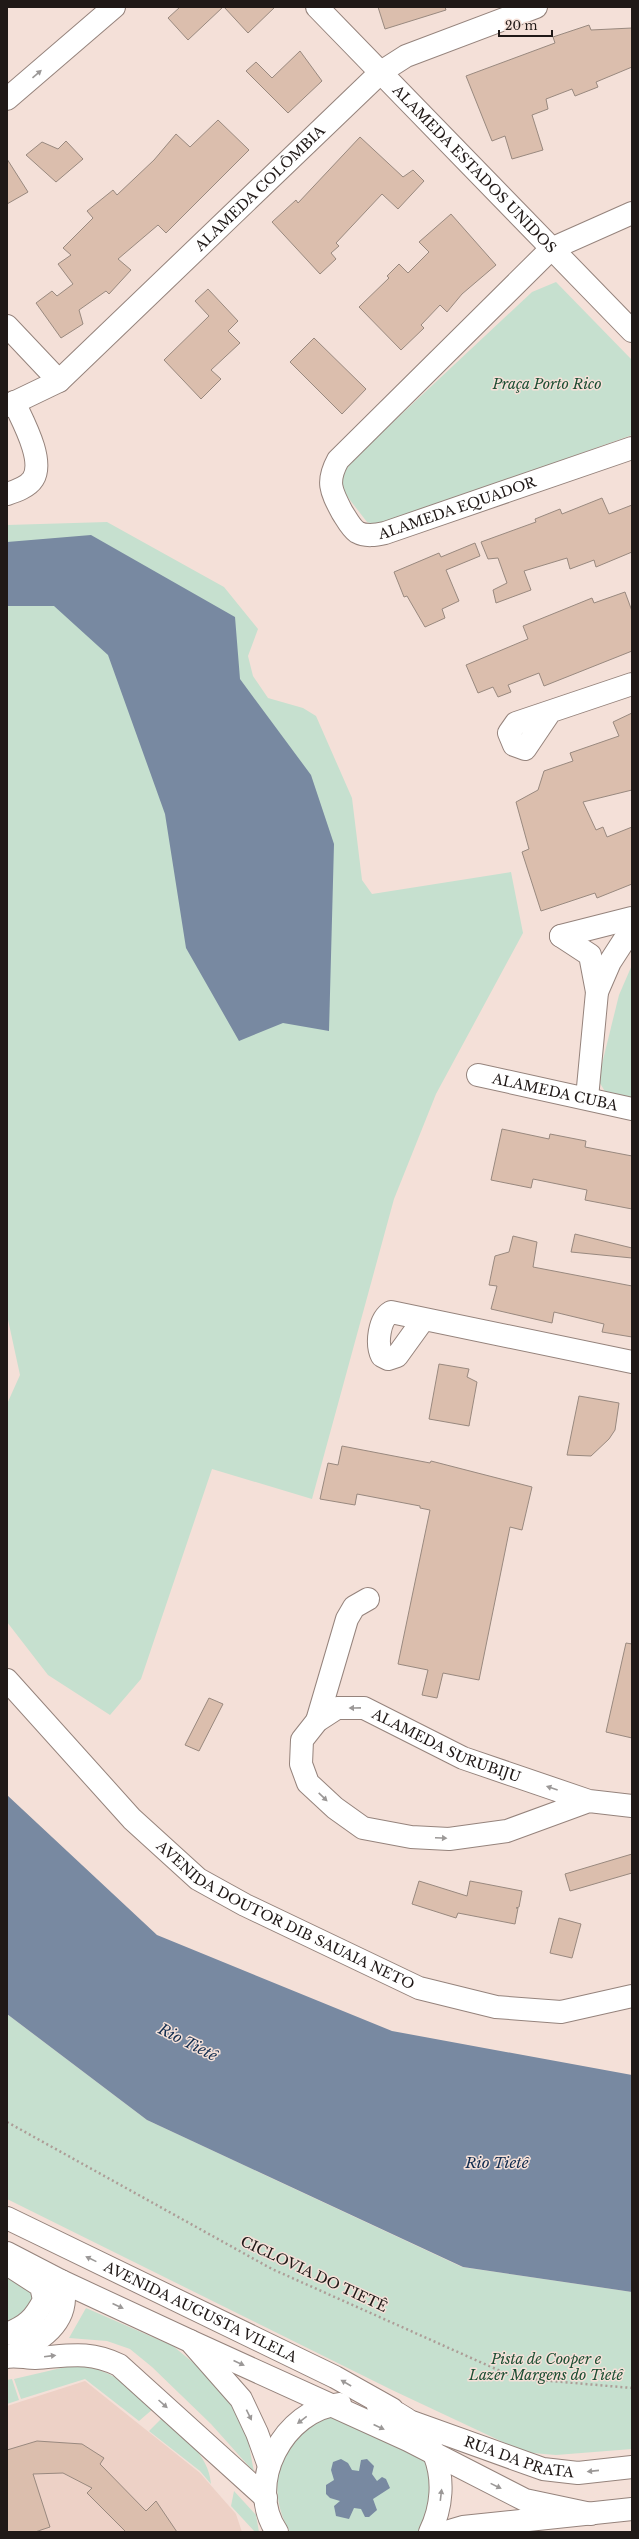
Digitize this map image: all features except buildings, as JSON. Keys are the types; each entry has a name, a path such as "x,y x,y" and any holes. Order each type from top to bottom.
{"street":[{"path":"7,99 114,7"},
{"name":"ALAMEDA ESTADOS UNIDOS","path":"317,7 632,331"},
{"name":"ALAMEDA COLÔMBIA","path":"10,404 59,381 380,72 406,56 536,7"},
{"path":"551,249 632,213"},
{"name":"ALAMEDA EQUADOR","path":"551,249 338,460 332,472 332,493 346,519 357,532 368,536 385,533 632,448"},
{"path":"7,326 59,381"},
{"path":"7,494 26,486 34,478 36,463 28,433 10,404"},
{"path":"550,712 632,684"},
{"path":"587,1098 597,992 590,955 561,936 632,918"},
{"path":"597,992 610,962 632,928"},
{"name":"ALAMEDA CUBA","path":"478,1075 632,1109"},
{"path":"423,1320 632,1362"},
{"path":"317,1721 347,1619 354,1607 368,1599"},
{"name":"AVENIDA DOUTOR DIB SAUAIA NETO","path":"7,1680 132,1819 198,1879 245,1905 419,1988 496,2007 561,2012 632,1996"},
{"name":"ALAMEDA SURUBIJU","path":"589,1801 507,1831 449,1839 411,1837 363,1828 335,1808 308,1783 301,1764 302,1740 317,1721 337,1708 364,1708 463,1758 589,1801 632,1806"},
{"name":"AVENIDA AUGUSTA VILELA","path":"7,2218 335,2377 392,2410"},
{"name":"AVENIDA AUGUSTA VILELA","path":"7,2253 61,2281 190,2341 241,2399 257,2433 268,2466"},
{"path":"7,2264 41,2286 44,2300 35,2317 20,2329 7,2334"},
{"path":"9,2357 39,2340 59,2320 64,2299 61,2281"},
{"path":"190,2341 331,2404 525,2500 591,2514"},
{"path":"9,2357 33,2358 66,2354 85,2354 104,2358 119,2365 266,2498"},
{"path":"277,2532 266,2498 268,2466 282,2439 304,2417 331,2404 362,2401 392,2410 410,2421 425,2437 436,2456 442,2484 439,2514 430,2532"},
{"name":"RUA DA PRATA","path":"410,2421 543,2469 578,2473 632,2467"},
{"path":"446,2532 463,2527 527,2527 591,2514 632,2509"}],"path":[{"name":"CICLOVIA DO TIETÊ","path":"7,2122 272,2269 516,2378 632,2388"}],"shaded area":[{"path":"85,2381 200,2473 236,2514 242,2532 7,2532 7,2406"}],"green space":[{"name":"Praça Porto Rico","path":"556,282 632,360 632,435 379,526 367,522 339,486 344,468 532,292"},
{"path":"107,522 224,587 258,629 248,656 253,676 268,698 303,708 316,716 352,798 362,880 372,894 511,872 523,933 436,1094 394,1199 312,1499 212,1469 141,1679 110,1715 48,1675 7,1622 7,1404 20,1375 7,1315 7,525"},
{"path":"632,965 632,1103 609,1098 598,1080 619,995"},
{"name":"Pista de Cooper e Lazer Margens do Tietê","path":"7,2014 147,2120 462,2267 632,2292 632,2449 556,2455 532,2453 507,2444 392,2390 7,2199"},
{"path":"7,2261 43,2283 7,2338"},
{"path":"86,2308 173,2346 219,2384 240,2415 248,2440 254,2472 211,2424 152,2367 130,2349 107,2341 69,2338"},
{"path":"74,2365 99,2370 109,2374 127,2385 154,2408 139,2421 85,2379 21,2399 14,2379"},
{"path":"12,2379 19,2400 7,2404 7,2380"},
{"path":"332,2416 426,2461 433,2487 422,2532 290,2532 282,2515 278,2497 278,2479 281,2463 289,2447 300,2434 314,2423"},
{"path":"163,2417 186,2438 200,2455 209,2474 211,2484 200,2471 149,2431"},
{"path":"234,2491 256,2515 259,2532 255,2532 231,2506"}],"water":[{"path":"91,535 235,617 240,679 311,775 334,844 329,1031 283,1023 239,1041 186,948 165,814 108,655 54,606 7,606 7,542"},
{"name":"Rio Tietê","path":"7,1795 157,1935 392,2031 632,2075 632,2292 463,2267 147,2120 7,2014"},
{"path":"341,2459 348,2463 352,2470 359,2471 361,2460 367,2459 374,2466 372,2474 377,2481 382,2477 386,2479 390,2488 373,2499 377,2510 369,2517 365,2517 361,2509 354,2508 349,2519 336,2516 334,2506 340,2501 330,2498 326,2494 326,2485 334,2480 331,2470 333,2462"}]}
